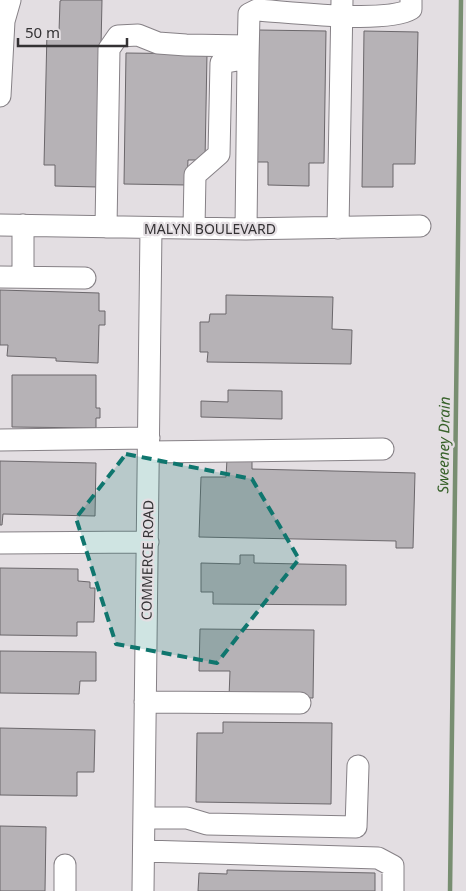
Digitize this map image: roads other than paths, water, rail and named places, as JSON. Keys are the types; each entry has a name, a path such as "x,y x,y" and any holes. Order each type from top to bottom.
{"street":[{"path":"0,96 4,21 10,0"},
{"path":"246,229 249,14 258,10 342,8 402,14 411,8 411,0"},
{"path":"338,228 342,8"},
{"path":"106,227 108,49 118,36 138,35 186,49 248,52"},
{"path":"194,228 193,168 219,154 221,64 248,52"},
{"name":"MALYN BOULEVARD","path":"0,225 246,229 420,226"},
{"path":"23,225 23,277"},
{"name":"COMMERCE ROAD","path":"143,891 151,228"},
{"path":"0,277 85,278"},
{"path":"0,440 382,449"},
{"path":"0,543 148,542"},
{"path":"146,702 300,703"},
{"path":"144,818 188,818 207,824 356,827 358,766"},
{"path":"144,851 378,858 393,866 393,891"},
{"path":"65,865 65,891"}],"waterway":[{"name":"Sweeney Drain","path":"450,891 461,0"}]}
